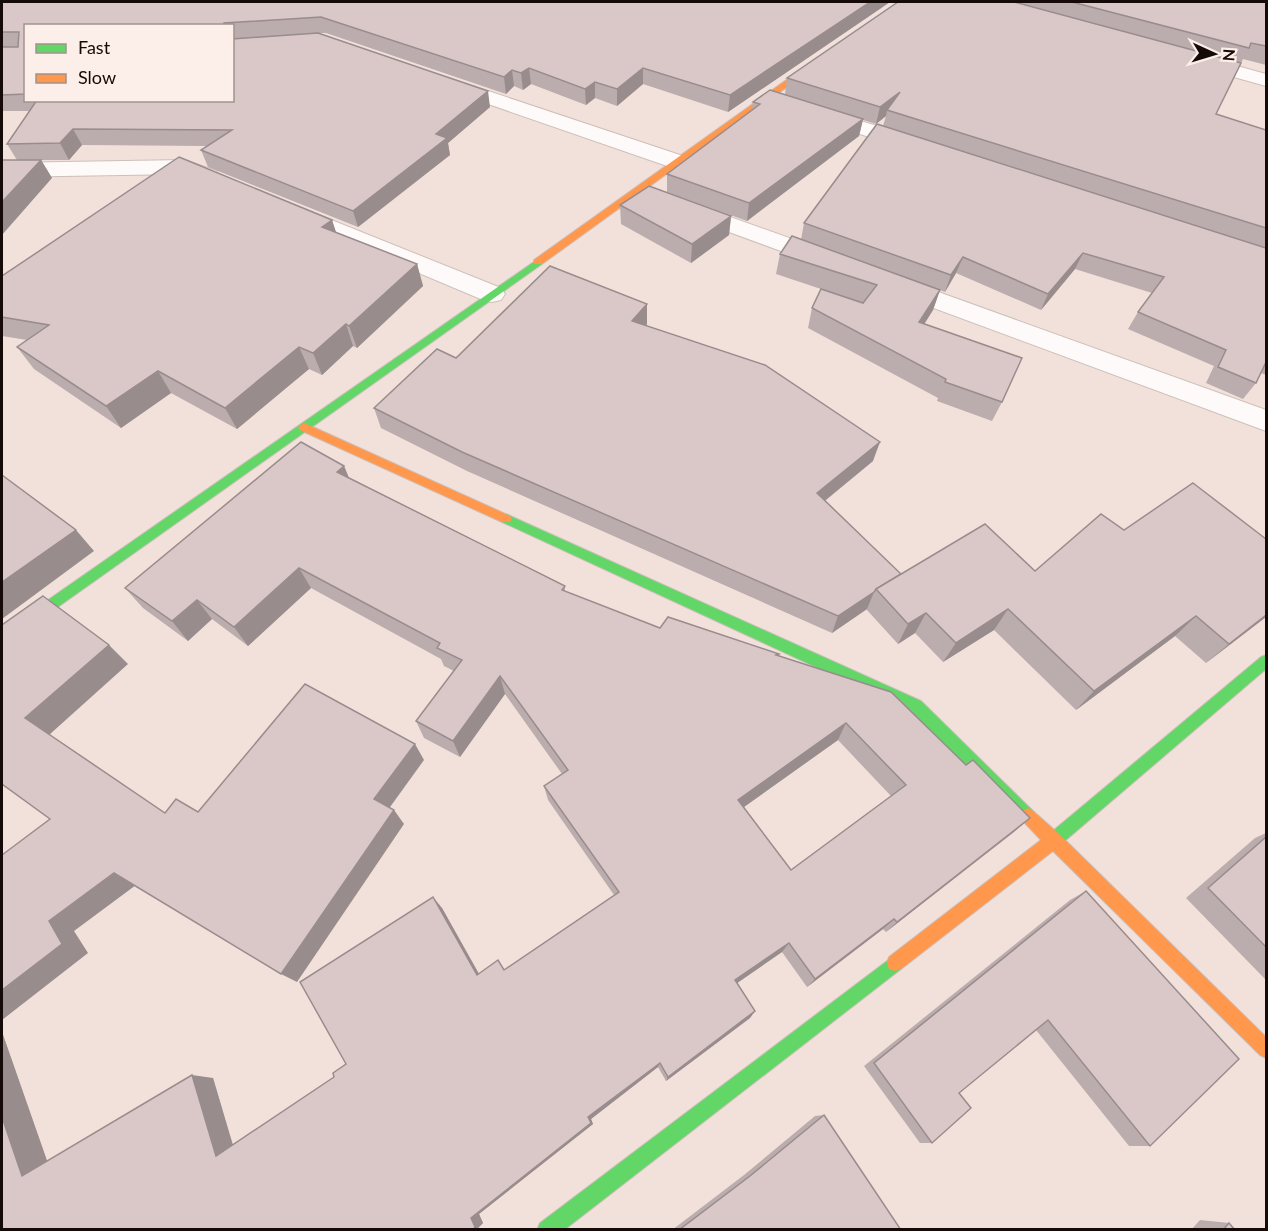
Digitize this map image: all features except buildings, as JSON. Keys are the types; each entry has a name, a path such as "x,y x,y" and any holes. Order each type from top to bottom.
{"street":[{"path":"2,639 639,191 765,97 830,52"},
{"path":"1175,55 1266,80"},
{"path":"424,75 678,162"},
{"path":"765,97 936,152"},
{"path":"2,170 185,166 229,185"},
{"path":"639,191 1266,421"},
{"path":"273,203 492,294"},
{"path":"304,427 916,706 1266,1049"},
{"path":"547,1230 1054,840 1266,661"}],"traffic: fast":[{"path":"2,639 538,262"},
{"path":"506,519 916,706 1028,816"},
{"path":"1054,840 1266,661"},
{"path":"547,1230 895,963"}],"traffic: slow":[{"path":"538,262 823,58"},
{"path":"304,427 506,519"},
{"path":"1028,816 1266,1049"},
{"path":"895,963 1054,840"}]}
